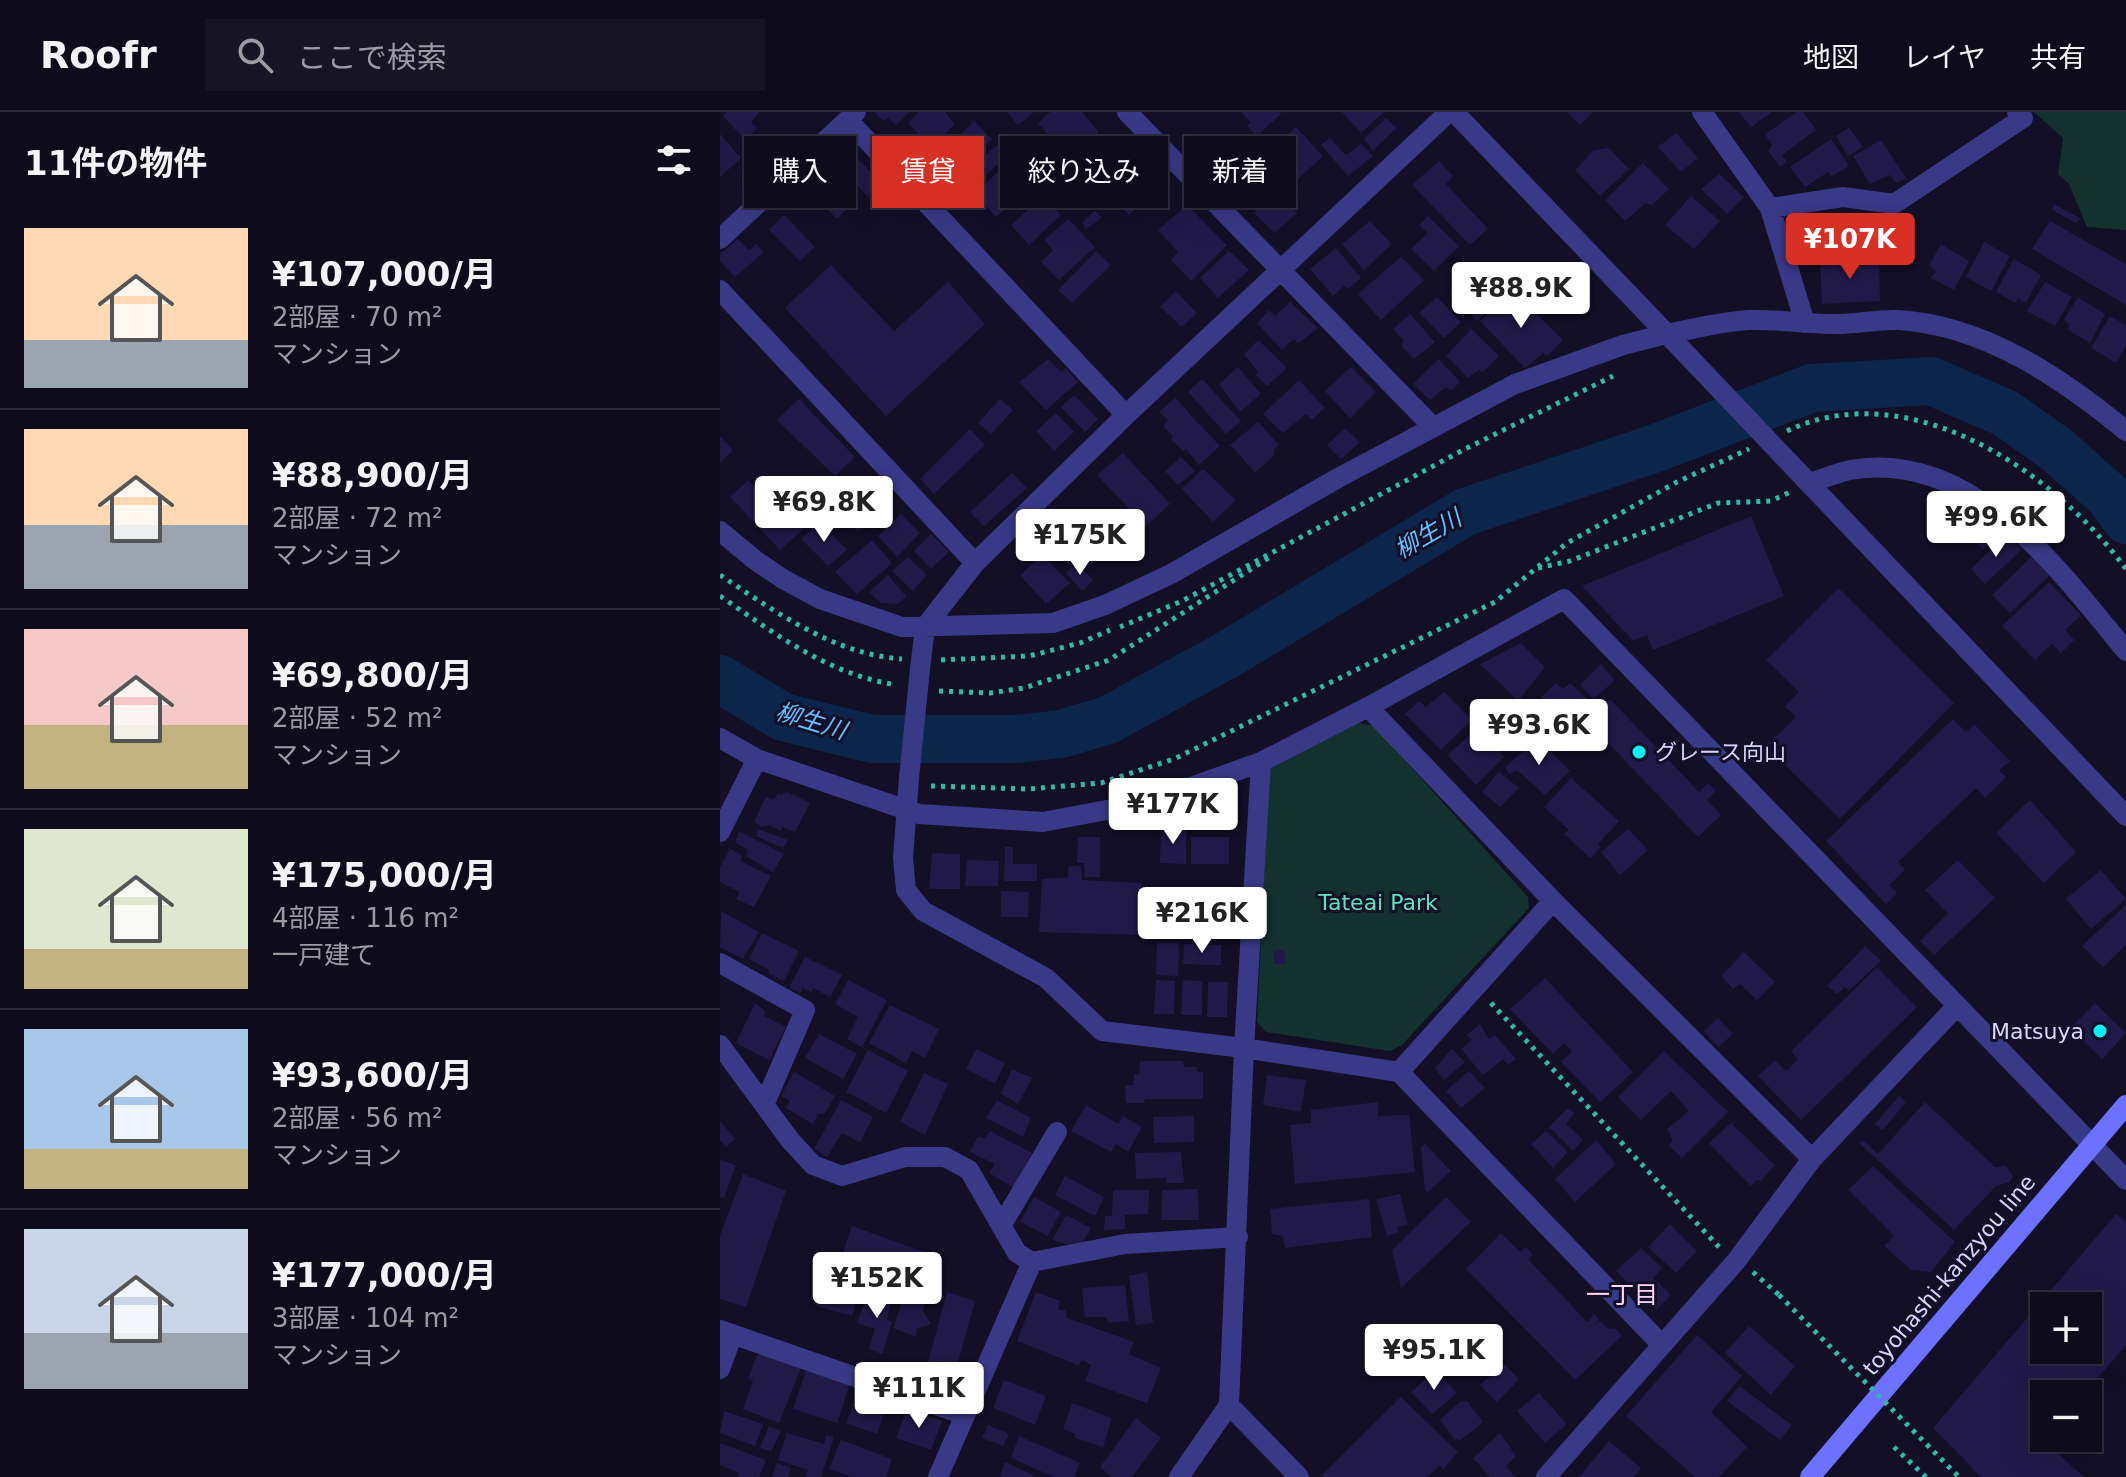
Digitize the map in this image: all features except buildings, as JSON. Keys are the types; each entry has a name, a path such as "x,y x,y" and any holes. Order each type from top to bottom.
{"main road":[{"name":"toyohashi-kanzyou line","path":"1810,1477 2126,1105"}],"street":[{"path":"1127,112 1433,427"},
{"path":"1662,1345 1399,1072 1244,1048 1102,1031 1046,978 923,911 906,890 903,858 909,778 930,664 925,627 975,563 1126,415 1451,112 2126,816"},
{"path":"1702,112 1770,208 1805,323"},
{"path":"1770,208 1843,197 1894,204 2023,118 2017,112"},
{"path":"720,239 852,116 1126,415"},
{"path":"720,290 975,563"},
{"path":"720,531 783,579 820,599 902,627 1053,623 1073,618 1171,574 1515,384 1572,362 1666,334 1751,320 1805,323 1897,320 1926,324 1994,344 2084,396 2126,431"},
{"path":"1807,481 1851,470 1903,469 1976,497 2010,522 2046,555 2126,651"},
{"path":"720,738 757,759 919,814 1043,822 1149,802 1261,762 1564,599 2126,1180"},
{"path":"1368,707 1553,901 1812,1159"},
{"path":"720,832 757,759"},
{"path":"1179,1477 1229,1405 1244,1048 1261,762"},
{"path":"1399,1072 1553,901"},
{"path":"720,963 805,1010 764,1105"},
{"path":"1546,1477 1737,1260 1812,1159 1957,1006"},
{"path":"720,1045 813,1165 842,1176 905,1157 945,1157 969,1170 1017,1253 1032,1262 1125,1244 1238,1237"},
{"path":"1001,1226 1057,1132"},
{"path":"938,1477 1032,1262"},
{"path":"720,1369 726,1333 965,1415"},
{"path":"1229,1405 1299,1477"}],"path":[{"path":"720,575 796,624 845,647 877,657 930,664 1029,656 1080,643 1182,601 1463,450 1624,370"},
{"path":"1535,569 1570,561 1718,503 1771,501 1807,481"},
{"path":"1476,987 1722,1251 1779,1295 1959,1477"},
{"path":"1894,1447 1926,1477"}],"green space":[{"path":"2034,112 2126,112 2126,230 2087,227 2069,184 2058,174 2063,138"},
{"name":"Tateai Park","path":"1354,722 1374,726 1528,897 1529,908 1402,1045 1390,1051 1266,1032 1257,1022 1269,771 1274,763"}],"waterway":[{"name":"柳生川","path":"720,679 783,717 872,739 1016,739 1061,734 1108,720 1225,656 1465,512 1656,448 1812,388 1931,381 2005,413 2056,449 2109,496 2126,520"}],"place":[{"name":"グレース向山","path":"1639,752"},
{"name":"Matsuya","path":"2100,1031"}],"district":[{"name":"一丁目","path":"1622,1295"}]}
